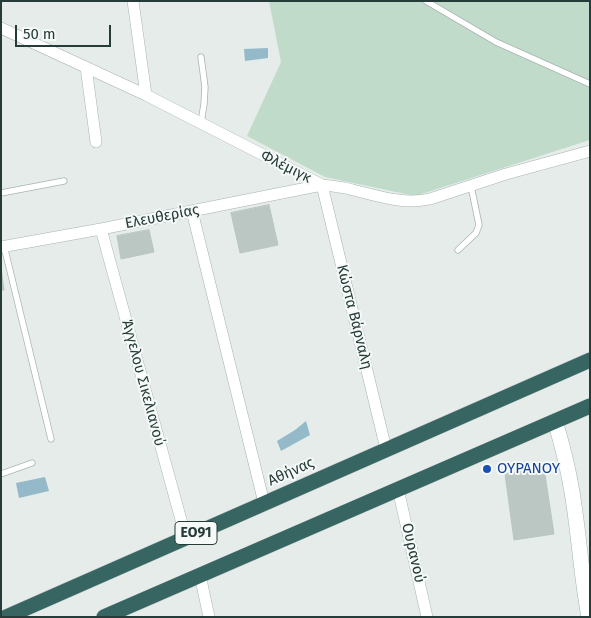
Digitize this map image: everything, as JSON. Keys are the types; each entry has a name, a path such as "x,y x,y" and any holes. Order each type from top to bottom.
{"highway":[{"name":"Αθήνας","path":"6,617 590,360"},
{"name":"ΕΟ91","path":"104,617 590,406"}],"street":[{"path":"133,1 146,95"},
{"name":"Φλέμιγκ","path":"1,28 146,95 322,185 351,189 388,199 418,202 506,174 590,151"},
{"path":"86,67 96,142"},
{"name":"Ελευθερίας","path":"2,246 101,229 322,185"},
{"name":"Κώστα Βάρναλη","path":"322,185 386,450"},
{"path":"192,211 264,503"},
{"name":"Άγγελου Σικελιανού","path":"101,229 186,538"},
{"path":"555,421 572,491 589,617"},
{"name":"Ουρανού","path":"398,489 427,617"},
{"path":"200,575 209,617"}],"lane":[{"path":"426,1 496,42 590,84"},
{"path":"201,57 205,87 201,123"},
{"path":"1,194 64,181"},
{"path":"458,250 476,233 479,225 471,186"},
{"path":"2,246 51,439"},
{"path":"1,474 32,463"}],"green space":[{"path":"269,1 590,1 590,140 415,196 325,177 247,136 281,62"}],"water":[{"path":"268,48 268,58 245,61 244,49"},
{"path":"306,421 310,435 281,451 277,441"},
{"path":"45,477 49,491 19,498 16,483"}],"building":[{"path":"269,205 278,245 240,253 231,213"},
{"path":"149,230 154,252 121,259 117,236"},
{"path":"1,268 4,290 1,290"},
{"path":"544,468 554,534 514,540 505,474"}],"place":[{"name":"ΟΥΡΑΝΟΥ","path":"487,469"}]}
